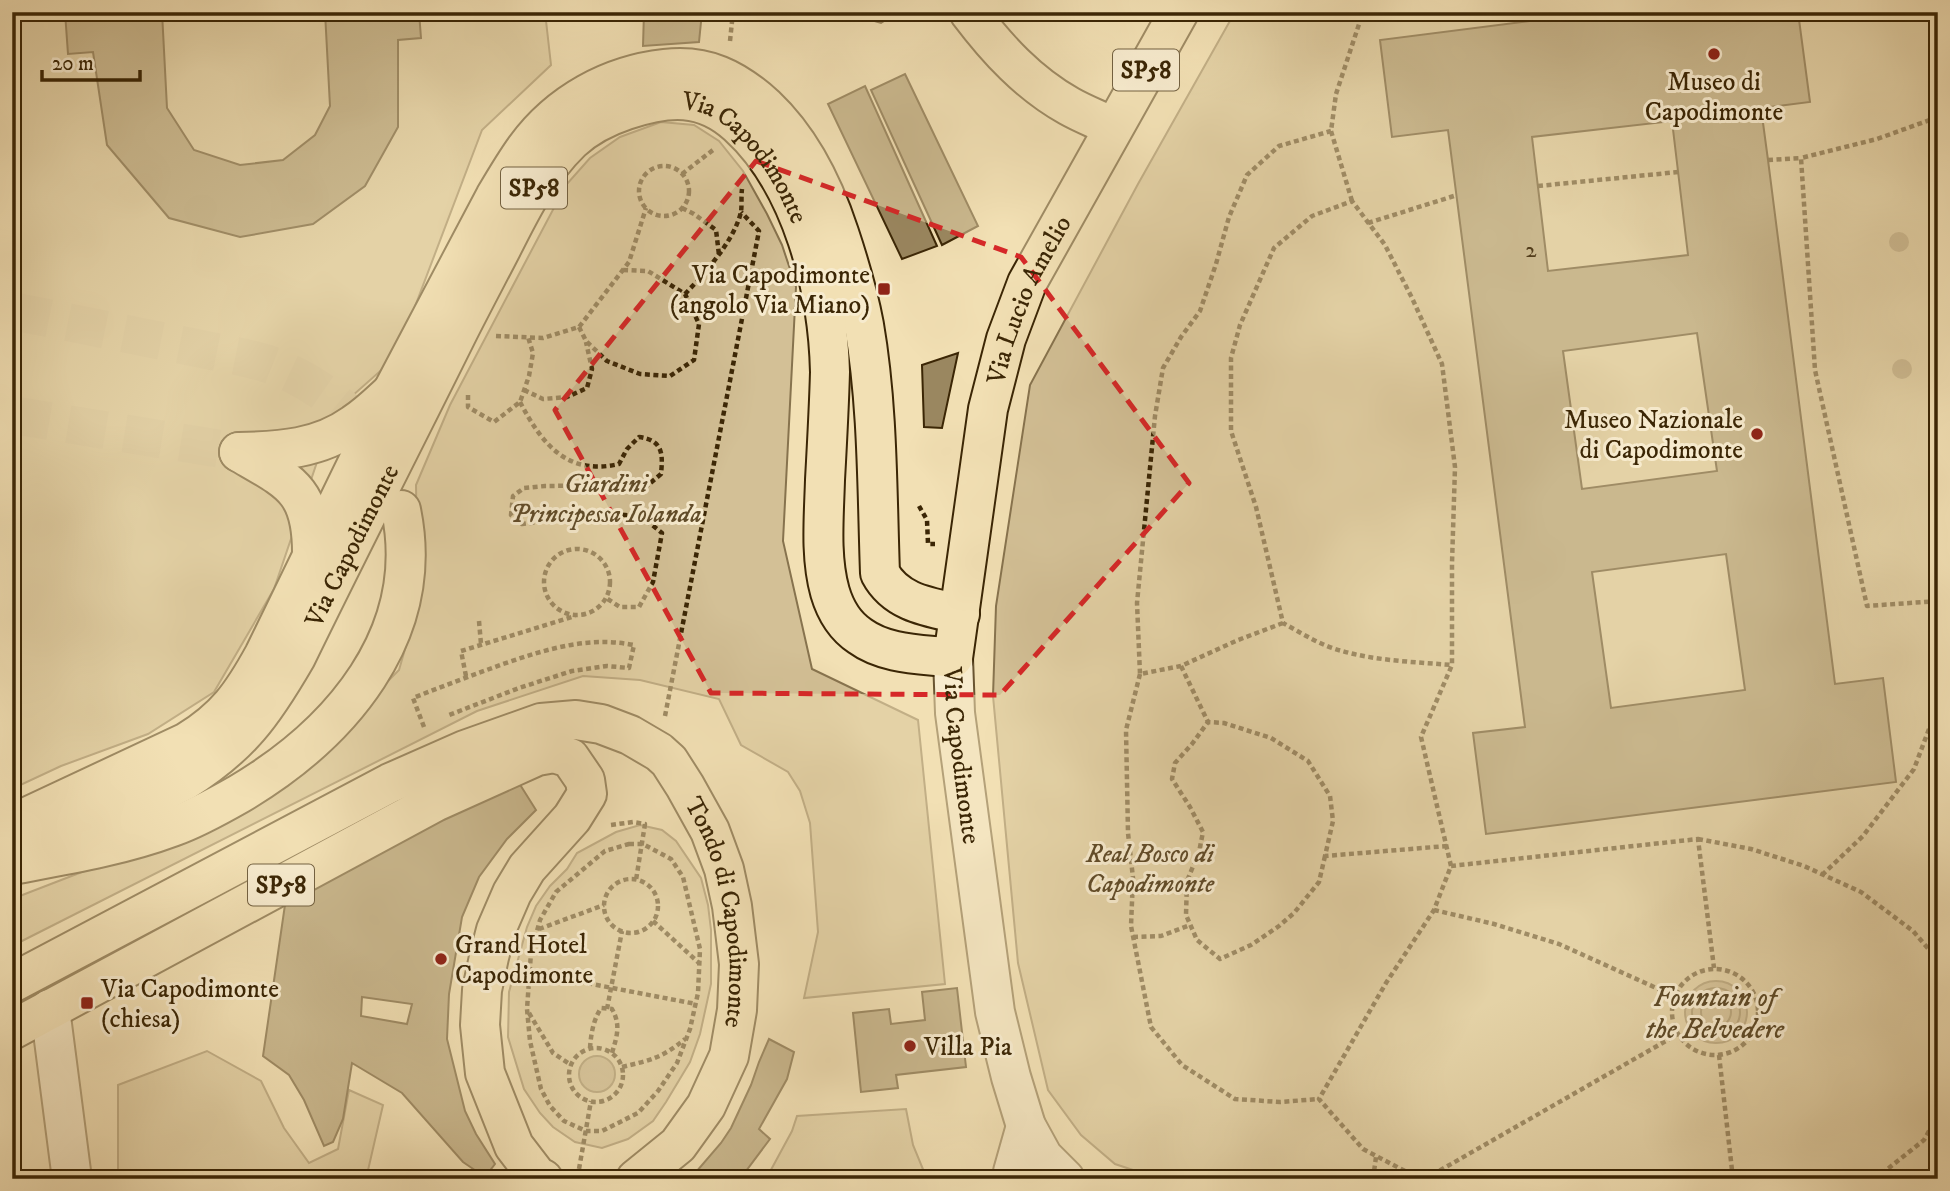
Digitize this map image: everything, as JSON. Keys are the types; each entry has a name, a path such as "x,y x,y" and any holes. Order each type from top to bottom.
{"main road":[{"path":"969,12 995,46 1027,76 1068,105 1113,127"},
{"name":"Via Lucio Amelio","path":"960,614 988,409 1006,340 1027,284 1179,12"},
{"name":"Via Capodimonte","path":"12,824 187,742 227,712 243,692 257,667 392,392 495,197 527,146 568,106 615,80 645,71 673,68 702,70 726,77 746,89 771,112 801,151 830,206 857,289 870,371 880,573 893,591 902,597 916,604 960,614"},
{"name":"Via Capodimonte","path":"12,865 184,781 230,748 249,727 264,709 296,657 413,419 523,205 542,175 588,127 607,117 650,103 669,99 693,101 714,108 732,120 752,140 775,172 807,237 824,297 830,349 824,515 826,573 835,607 844,622 858,635 878,647 953,658"},
{"path":"312,553 312,531 308,512 301,499 283,478 239,453 295,450 316,444 357,423 392,392"},
{"path":"12,865 115,845 174,827 266,778 329,726 368,677 385,648 397,615 403,585 406,543 401,510"},
{"name":"SP58","path":"953,658 960,614"},
{"name":"Tondo di Capodimonte","path":"548,738 576,720 601,724 630,735 669,761 710,831 724,869 732,906 738,964 737,1010 729,1056 706,1107 678,1145 636,1179"},
{"path":"543,1179 537,1176 514,1146 485,1073 480,1025 481,990 489,957 496,930 512,893 527,868 572,818 587,794 585,780 570,758 548,738"},
{"name":"SP58","path":"12,983 390,783 465,750 548,738"},
{"name":"SP58","path":"12,1030 435,802 537,756 548,738"}],"street":[{"name":"Via Capodimonte","path":"953,658 955,713 995,1012 1026,1126 1043,1157 1065,1179"},
{"path":"50,1009 72,1179"},
{"path":"1014,1179 1013,1172 1026,1126"}],"path":[{"path":"1319,1098 1386,983 1434,910 1451,866 1421,737 1451,665 1455,467 1441,364 1390,255 1352,201 1331,131 1336,94 1363,12"},
{"path":"1768,160 1801,158 1877,139 1938,117"},
{"path":"1319,1098 1280,1102 1235,1100 1182,1065 1151,1027 1131,926 1133,878 1128,833 1126,730 1140,674 1137,603 1155,416 1163,368 1200,311 1229,217 1247,175 1279,146 1331,131"},
{"path":"682,174 714,149"},
{"path":"1801,158 1815,370 1867,606 1938,601"},
{"path":"666,166 682,174 689,186 682,208 675,213 659,215 646,208 639,193 640,184 649,170 666,166"},
{"path":"1538,186 1678,172"},
{"path":"685,294 712,265 733,231 741,212 742,189"},
{"path":"1368,223 1457,195"},
{"path":"1352,201 1312,216 1273,248 1240,325 1231,358 1231,431 1256,507 1283,622 1341,651 1385,659 1451,665"},
{"path":"502,325 495,336 543,338 579,327 629,262 646,208"},
{"path":"682,208 716,230 719,255"},
{"path":"665,715 759,231 741,212"},
{"path":"586,341 607,361 640,374 670,376 694,360 699,324 685,294 648,271 623,270"},
{"path":"524,390 543,400 567,397 587,388 592,369 586,341 579,327"},
{"path":"468,382 468,407 494,422 520,402 533,353 528,337"},
{"path":"520,402 534,429 551,448 575,464 601,468 619,464 627,449 639,437 649,439 659,446 663,458 661,474 648,485 545,486 524,488 513,496 511,515 522,524 608,514 641,516 662,533 653,582 639,607 620,607 606,598"},
{"path":"919,506 927,520 928,540"},
{"path":"466,676 461,651 590,612 599,607 606,598 610,577 600,558 580,549 559,554 551,561 543,582 545,593 559,610 579,615"},
{"path":"479,621 481,644"},
{"path":"1140,674 1181,666 1283,622"},
{"path":"424,727 413,698 466,676 552,648 580,642 615,641 634,645 629,668"},
{"path":"1181,666 1208,722"},
{"path":"1822,874 1863,836 1914,769 1938,705"},
{"path":"1208,722 1224,723 1271,738 1308,761 1330,796 1333,821 1319,882 1294,913 1251,945 1220,959 1197,940 1186,915 1187,881 1199,852 1203,832 1172,779 1175,763 1208,722"},
{"path":"606,827 633,822 645,824 636,880"},
{"path":"1451,866 1698,839 1752,849 1822,874 1861,892 1913,931 1938,960"},
{"path":"1698,839 1714,968"},
{"path":"629,844 643,844 671,859 683,877 699,949 696,1004 677,1063 658,1091 638,1113 602,1131 586,1131 564,1121 550,1106 541,1089 530,1041 527,1009 531,953 540,920 556,892 605,851 629,844"},
{"path":"1325,856 1447,846"},
{"path":"636,880 649,886 655,894 657,912 647,927 630,933 614,927 608,921 604,905 605,896 616,883 636,880"},
{"path":"538,929 604,905"},
{"path":"1434,910 1494,923 1559,944 1674,996"},
{"path":"653,920 699,963"},
{"path":"1133,937 1161,936 1190,925"},
{"path":"607,1009 622,931"},
{"path":"1714,968 1736,973 1752,988 1759,1009 1755,1031 1740,1048 1719,1055 1695,1051 1678,1034 1671,1015 1674,996 1690,976 1714,968"},
{"path":"529,972 696,1004"},
{"path":"590,1048 591,1035 601,1008 612,1009 619,1028 612,1052"},
{"path":"527,1009 553,1053 571,1065"},
{"path":"1319,1098 1363,1149 1422,1179 1678,1034"},
{"path":"622,1067 657,1058 686,1038"},
{"path":"590,1048 612,1052 621,1063 623,1080 613,1096 605,1100 591,1101 573,1090 569,1073 571,1065 582,1051 590,1048"},
{"path":"1719,1055 1733,1179"},
{"path":"577,1179 591,1101"},
{"path":"1875,1179 1924,1140 1938,1115"},
{"path":"1373,1179 1376,1157"}],"highlighted area":[{"path":"756,161 1021,257 1189,483 1000,695 711,693 555,410"}],"green space":[{"path":"12,12 545,12 551,65 482,130 414,309 386,366 334,412 274,589 214,692 148,734 61,766 12,789"},
{"name":"Real Bosco di Capodimonte","path":"1235,12 1938,12 1938,1179 1160,1179 1115,1164 1081,1135 1048,1090 1018,963 993,696 996,606 1030,385 1138,184"},
{"name":"Giardini Principessa Iolanda","path":"661,122 694,125 719,141 743,171 767,214 782,245 796,287 783,541 812,669 918,720 945,984 804,998 818,932 810,823 800,791 788,772 741,745 719,699 640,680 583,676 477,711 12,946 12,899 157,843 288,782 399,670 418,604 416,485 450,405 566,185 590,158 620,137"},
{"path":"640,825 662,830 676,841 701,878 711,930 711,984 700,1034 690,1062 666,1102 653,1121 628,1139 602,1148 575,1142 553,1127 524,1089 508,1037 509,992 527,927 536,906 550,886 567,869 577,853 616,832"},
{"path":"207,1051 261,1081 284,1128 309,1163 338,1149 349,1090 383,1105 366,1179 118,1179 118,1085"},
{"path":"906,1109 913,1145 927,1179 766,1179 792,1131 797,1116"}],"water":[{"name":"Fountain of the Belvedere","path":"1716,981 1728,983 1738,990 1745,1000 1745,1024 1738,1034 1728,1041 1716,1043 1704,1041 1694,1034 1687,1024 1685,1012 1687,1000 1694,990 1704,983"},
{"path":"597,1056 610,1061 615,1074 610,1087 597,1092 584,1087 579,1074 584,1061"}],"building":[{"path":"65,12 162,12 167,108 194,150 240,165 283,160 315,135 330,106 325,12 419,12 421,38 398,40 398,127 365,186 313,224 240,237 169,218 107,145 93,52 68,54"},
{"path":"644,12 702,12 699,42 643,46"},
{"path":"855,12 898,12 881,23 861,17"},
{"path":"1602,12 1798,12 1810,102 1761,108 1835,684 1883,678 1896,782 1486,834 1473,733 1525,727 1448,130 1392,137 1380,40","holes":["1672,121 1688,255 1548,271 1532,137","1697,333 1717,471 1582,489 1563,351","1726,554 1745,690 1611,708 1592,572"]},
{"path":"905,74 978,226 942,245 871,90"},
{"path":"865,86 937,246 902,259 828,104"},
{"path":"958,353 942,428 924,427 922,365"},
{"name":"Grand Hotel Capodimonte","path":"519,783 536,810 507,839 479,877 462,917 449,994 447,1039 465,1111 495,1164 485,1177 463,1162 402,1093 352,1063 343,1119 333,1142 324,1146 304,1100 289,1075 263,1056 287,891","holes":["362,997 412,1004 407,1024 361,1016"]},
{"name":"Villa Pia","path":"957,988 966,1067 896,1075 898,1088 861,1092 853,1013 889,1009 891,1024 925,1020 922,992"},
{"path":"769,1039 794,1052 787,1079 759,1129 770,1139 740,1179 690,1179 731,1128"},
{"path":"28,1174 29,1179 12,1179 12,1176"}],"tunnel":[{"path":"12,311 270,365 320,390 345,410 376,446"},
{"path":"12,415 239,452"}],"place":[{"name":"Museo di Capodimonte","path":"1714,54"},
{"name":"Via Capodimonte (angolo Via Miano)","path":"884,289"},
{"name":"Museo Nazionale di Capodimonte","path":"1757,434"},
{"name":"Grand Hotel Capodimonte","path":"441,959"},
{"name":"Via Capodimonte (chiesa)","path":"87,1003"},
{"name":"Villa Pia","path":"910,1046"}]}
